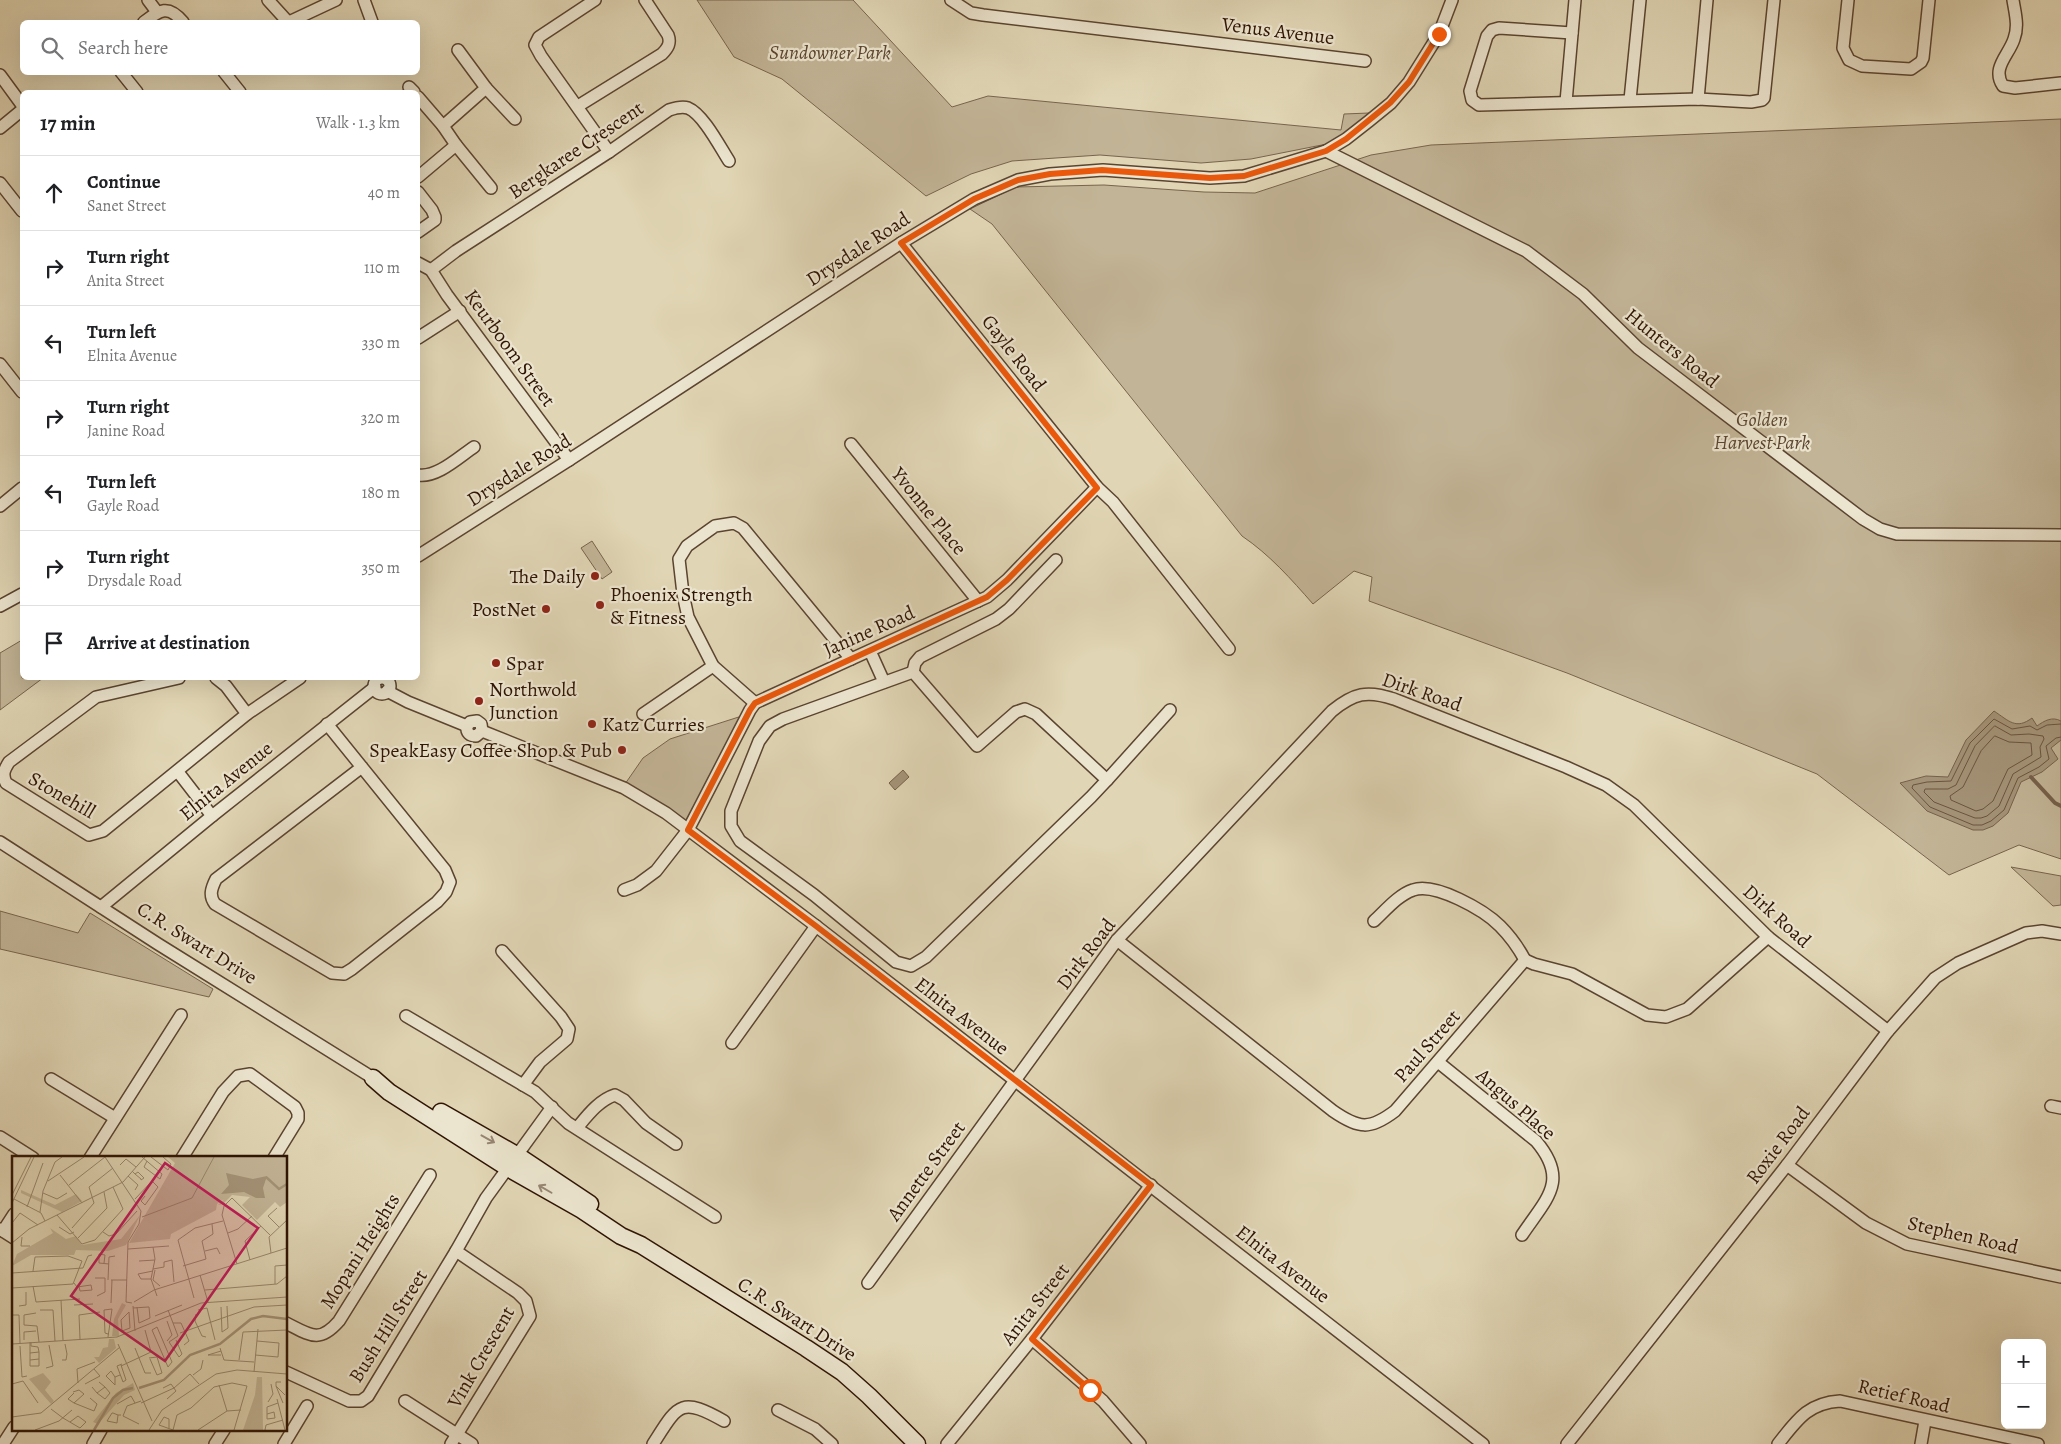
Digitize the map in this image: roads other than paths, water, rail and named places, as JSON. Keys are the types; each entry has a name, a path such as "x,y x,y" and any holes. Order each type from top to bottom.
{"street":[{"path":"148,0 157,12"},
{"path":"268,0 286,20"},
{"path":"292,20 336,0"},
{"path":"364,0 371,20"},
{"path":"595,0 544,33 536,41 535,45 609,152"},
{"path":"578,106 662,54 668,48 670,40 668,34 645,0"},
{"name":"Venus Avenue","path":"951,0 971,13 982,15 1365,61"},
{"name":"Drysdale Road","path":"420,555 569,460 901,243 974,199 1018,180 1050,174 1102,170 1210,178 1244,176 1326,151 1370,121 1409,82 1439,34 1452,0"},
{"path":"1566,102 1575,0"},
{"path":"1630,100 1640,0"},
{"path":"1698,99 1707,0"},
{"path":"1572,33 1499,28 1492,30 1487,36 1470,91 1472,100 1479,105 1630,100 1698,99 1752,102 1762,100 1764,98 1774,0"},
{"path":"1848,0 1843,48 1849,60 1862,66 1911,69 1921,62 1929,0"},
{"path":"2013,0 2017,23 2014,39 1999,68 2000,82 2003,86 2015,88 2061,83"},
{"path":"147,20 162,10 169,11 180,20"},
{"path":"458,50 486,88 515,119"},
{"path":"0,75 20,102"},
{"path":"123,75 135,90"},
{"path":"226,75 238,90"},
{"path":"443,126 486,88"},
{"path":"420,99 491,188"},
{"name":"Bergkaree Crescent","path":"431,270 456,251 609,152 669,110 677,107 687,108 701,119 729,161"},
{"path":"0,128 20,112"},
{"path":"420,176 456,145"},
{"name":"Hunters Road","path":"1326,151 1526,251 1583,294 1638,348 1880,530 1917,536 1945,534 2061,535"},
{"path":"0,183 20,208"},
{"path":"420,195 432,210 435,218 420,230"},
{"name":"Gayle Road","path":"901,243 1097,488 1113,502 1229,649"},
{"name":"Keurboom Street","path":"420,263 431,270 569,460"},
{"path":"420,337 460,312"},
{"path":"0,364 20,389"},
{"name":"Yvonne Place","path":"850,444 978,601"},
{"path":"420,475 437,471 474,447"},
{"name":"Janine Road","path":"755,703 978,601 995,591 1097,488"},
{"path":"0,506 20,490"},
{"path":"624,890 637,885 656,871 688,830 755,703 714,666 688,617 679,559 688,546 715,526 724,523 734,523 743,528 851,659"},
{"path":"913,672 915,663 920,657 990,623 1004,613 1056,560"},
{"path":"0,606 20,595"},
{"path":"870,651 884,682"},
{"path":"643,714 714,666"},
{"path":"913,672 783,718 770,726 760,741 730,818 734,834 740,841 814,895 896,962 911,966 926,957 1092,797 1170,710"},
{"path":"913,672 977,746 1016,712 1025,709 1036,714 1107,780"},
{"name":"Stonehill","path":"170,680 96,697 9,762 4,770 3,777 9,787 89,835 103,831 248,714 297,680"},
{"path":"218,680 226,686 248,714"},
{"name":"Elnita Avenue","path":"101,907 327,724 374,682 380,693 388,691 408,702 467,726 467,732 471,736 476,736 482,732 624,788 654,804 816,926 1484,1444"},
{"name":"Dirk Road","path":"1016,1082 1117,940 1332,711 1342,702 1366,693 1376,693 1394,698 1606,785 1634,805 1768,937 1888,1031"},
{"path":"327,724 362,767 445,870 450,882 446,892 437,902 352,969 339,975 332,973 215,904 211,899 210,893 216,880 362,767"},
{"path":"178,772 212,816"},
{"name":"C.R. Swart Drive","path":"0,842 373,1078 389,1092 513,1162 620,1236 640,1245 806,1348 842,1372 917,1444"},
{"path":"1374,921 1407,893 1418,888 1429,889 1459,900 1490,918 1513,940 1526,960 1572,974 1647,1015 1666,1017 1687,1009 1768,937"},
{"path":"732,1042 816,926"},
{"name":"Roxie Road","path":"1566,1444 1787,1165 1888,1031 1935,978 1948,968 2026,932 2042,931 2061,934"},
{"name":"Paul Street","path":"1117,940 1349,1122 1368,1126 1381,1122 1396,1111 1526,960"},
{"path":"502,951 561,1017 568,1029 567,1039 546,1056 523,1085"},
{"path":"91,1156 181,1015"},
{"path":"406,1016 534,1092 577,1128 715,1217"},
{"name":"Angus Place","path":"1438,1062 1536,1141 1546,1152 1552,1166 1552,1190 1522,1235"},
{"path":"183,1156 223,1092 234,1078 243,1074 250,1074 295,1108 298,1113 298,1119 275,1156"},
{"path":"51,1079 115,1118"},
{"name":"Annette Street","path":"868,1283 1016,1082"},
{"path":"577,1128 589,1113 610,1096 615,1095 624,1100 646,1123 676,1144"},
{"path":"456,1251 486,1198 552,1108"},
{"path":"0,1136 30,1156"},
{"name":"Stephen Road","path":"1787,1165 1866,1223 1907,1244 2061,1277"},
{"name":"Mopani Heights","path":"288,1324 311,1336 323,1334 332,1329 339,1321 430,1175"},
{"name":"Anita Street","path":"947,1444 1032,1339 1151,1185"},
{"path":"2,1230 12,1217"},
{"name":"Bush Hill Street","path":"288,1373 349,1401 361,1401 368,1396 456,1251"},
{"name":"Vink Crescent","path":"454,1439 530,1316 526,1301 518,1293 456,1251"},
{"path":"1032,1339 1103,1401 1140,1444"},
{"path":"405,1401 454,1439 472,1444"},
{"name":"Retief Road","path":"1778,1444 1802,1415 1813,1407 1826,1402 1840,1401 1925,1421 2038,1444"},
{"path":"284,1444 307,1406"},
{"path":"653,1444 668,1421 682,1408 692,1406 702,1408 724,1421"},
{"path":"778,1410 815,1429 832,1444"},
{"path":"1921,1444 1925,1421"},
{"path":"3,1444 12,1430"},
{"path":"93,1444 100,1432"},
{"path":"214,1444 223,1432"}],"water":[{"path":"1994,711 2008,721 2017,724 2032,718 2037,726 2051,719 2061,721 2061,740 2051,748 2058,759 2042,772 2021,782 2008,813 1993,826 1983,830 1973,830 1927,811 1900,783 1926,776 1948,777 1966,740"},
{"path":"903,770 909,777 895,790 889,783"}],"waterway":[{"path":"2031,777 2055,803 2061,806"}],"place":[{"name":"The Daily","path":"595,576"},
{"name":"Phoenix Strength & Fitness","path":"600,605"},
{"name":"PostNet","path":"546,609"},
{"name":"Spar","path":"496,663"},
{"name":"Northwold Junction","path":"479,701"},
{"name":"Katz Curries","path":"592,724"},
{"name":"SpeakEasy Coffee Shop & Pub","path":"622,750"}],"park label":[{"name":"Sundowner Park","path":"830,52"},
{"name":"Golden Harvest Park","path":"1762,430"}]}
